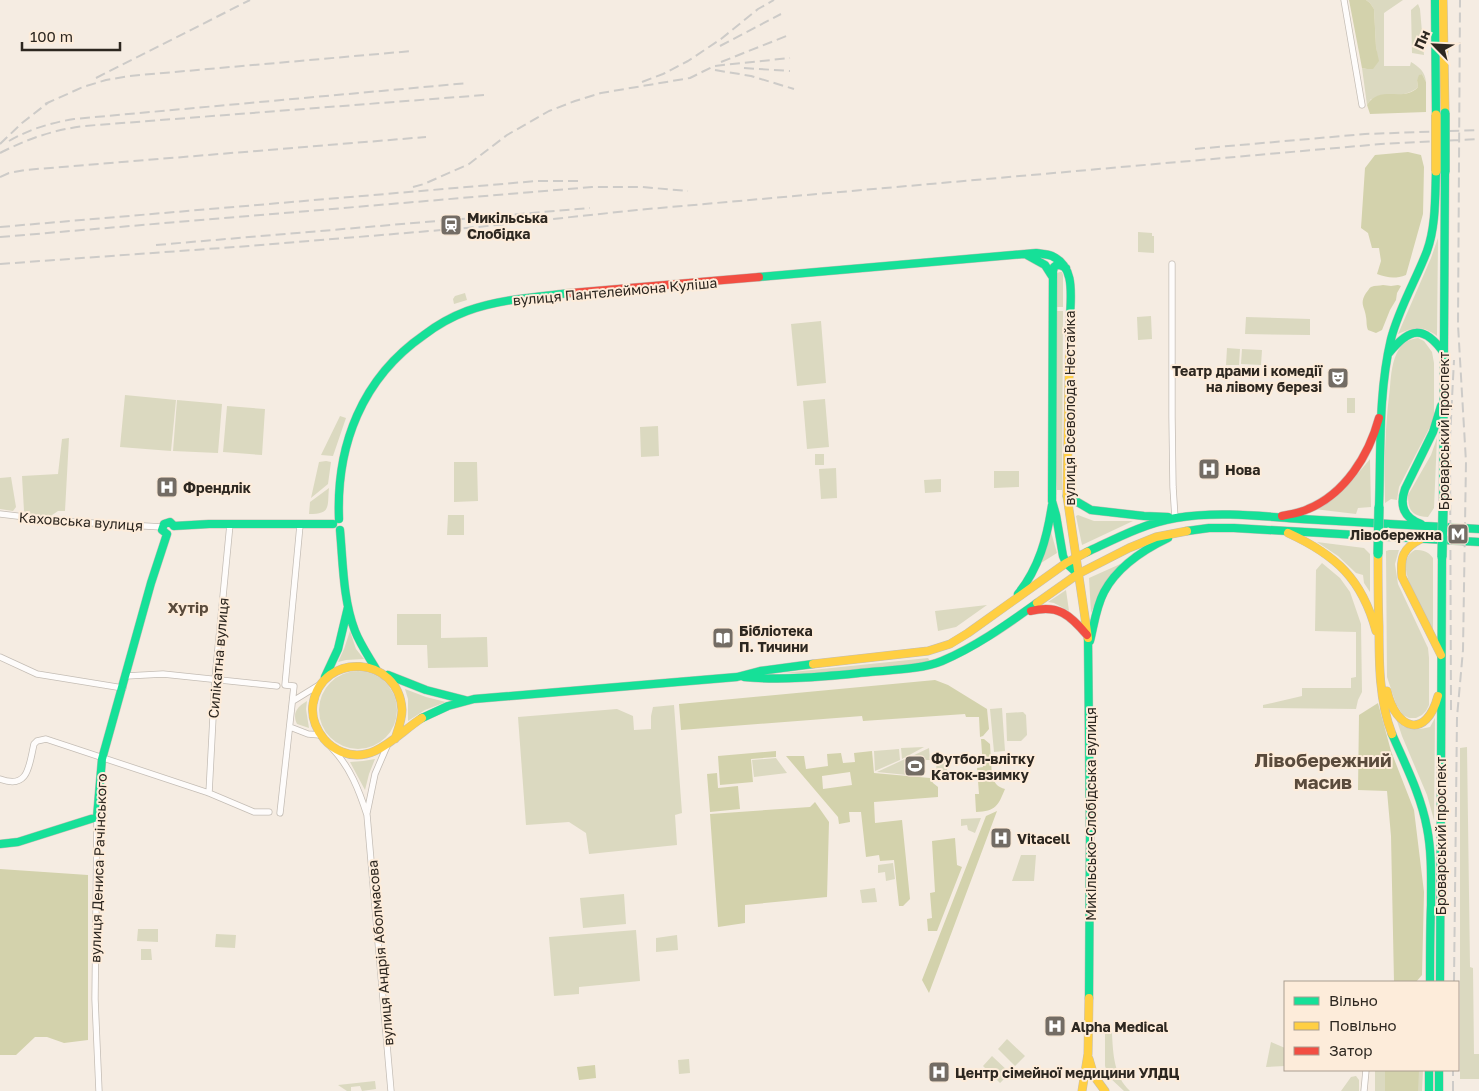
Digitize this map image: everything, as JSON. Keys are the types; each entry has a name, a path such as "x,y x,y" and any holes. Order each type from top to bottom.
{"main road":[{"name":"Броварський проспект","path":"1434,0 1440,114"},
{"name":"Броварський проспект","path":"1440,981 1444,354 1440,114 1443,0"},
{"name":"Броварський проспект","path":"1430,981 1431,879 1427,827 1413,783 1388,723 1382,693 1378,554 1382,404 1387,356 1398,319 1428,249 1440,171"},
{"name":"вулиця Пантелеймона Куліша","path":"376,670 357,636 348,605 338,524 338,482 345,450 356,418 378,378 412,345 449,319 486,305 519,298 1025,254 1044,253 1051,255 1063,263 1067,269"},
{"path":"1025,254 1043,263 1053,280"},
{"path":"1053,280 1054,267 1058,264 1067,269"},
{"name":"вулиця Всеволода Нестайка","path":"1067,269 1070,280 1067,496 1078,574"},
{"name":"вулиця Всеволода Нестайка","path":"1053,280 1052,501 1066,563"},
{"path":"1387,356 1401,338 1415,332 1427,335 1436,342 1444,354"},
{"path":"1425,526 1406,516 1401,500 1406,486 1434,431 1439,416 1444,386"},
{"path":"1275,518 1308,509 1342,486 1361,461 1372,439 1382,404"},
{"path":"1067,496 1091,510 1144,516 1175,518 1235,516 1479,529"},
{"path":"1006,607 1033,574 1050,521 1052,501"},
{"path":"737,677 790,666 928,651 950,644 1006,607 1066,563 1124,535 1175,518"},
{"path":"165,531 173,532 174,526 338,524"},
{"path":"464,700 426,690 376,670 359,666 342,668 332,673 321,683 314,695 312,717 320,736 329,744 349,754 361,755 372,753 387,746 411,725 425,716 464,700 737,677 792,679 907,669 931,665 954,657 992,636 1078,574 1156,537 1184,531 1234,528 1479,542"},
{"path":"1281,530 1301,538 1337,561 1354,579 1375,622 1388,698 1396,715 1406,723 1420,724 1428,719 1435,707 1441,687"},
{"name":"вулиця Дениса Рачінського","path":"97,817 102,759 165,531"},
{"path":"1088,640 1104,593 1116,574 1158,543 1184,531"},
{"path":"1423,538 1408,546 1402,555 1400,564 1402,577 1441,655"},
{"path":"1066,563 1078,574"},
{"name":"Микільсько-Слобідська вулиця","path":"1078,574 1088,640 1090,833 1088,1054 1082,1091"},
{"name":"вулиця Пантелеймона Куліша","path":"321,683 338,649 348,605"},
{"path":"1022,615 1041,608 1051,608 1065,614 1076,622 1088,640"},
{"path":"385,674 394,684 400,696 402,711 395,739"},
{"path":"0,844 18,842 97,817"},
{"name":"Микільсько-Слобідська вулиця","path":"1088,1054 1094,1076 1105,1091"},
{"path":"1429,1071 1429,1091"},
{"path":"1439,1071 1439,1091"}],"street":[{"path":"1344,0 1362,105"},
{"path":"1172,264 1173,487 1175,518"},
{"name":"Каховська вулиця","path":"0,514 165,531"},
{"name":"Силікатна вулиця","path":"209,793 215,679 230,524"},
{"path":"280,813 293,701 294,686 285,685 300,525"},
{"path":"0,657 37,674 123,688"},
{"path":"126,676 163,674 277,686"},
{"path":"293,701 321,683"},
{"path":"290,727 308,734 320,736"},
{"path":"2,781 18,781 24,778 34,744 37,741 46,739 209,793 254,812 269,812"},
{"name":"вулиця Андрія Аболмасова","path":"329,744 350,773 367,815 391,1091"},
{"name":"вулиця Андрія Аболмасова","path":"367,815 375,774 387,746"},
{"name":"вулиця Дениса Рачінського","path":"97,817 95,998 98,1091"},
{"path":"1364,1091 1366,1071"}],"shaded area":[{"path":"1366,0 1403,0 1384,13 1384,66 1410,66 1411,62 1421,70 1426,82 1422,74 1417,80 1418,87 1414,90 1396,96 1371,99 1367,105 1362,68 1367,69 1378,61 1374,9"},
{"path":"1418,4 1424,55 1412,53 1411,10"},
{"path":"1138,232 1152,233 1152,236 1154,236 1154,253 1138,252"},
{"path":"1438,238 1437,336 1427,330 1418,328 1398,334 1431,258"},
{"path":"1060,272 1063,275 1063,307 1057,307 1057,273"},
{"path":"465,293 467,300 454,304 453,299 455,296"},
{"path":"1057,311 1063,311 1062,490 1057,490 1056,475"},
{"path":"1151,316 1152,339 1138,340 1137,317"},
{"path":"1246,317 1310,319 1310,335 1245,334"},
{"path":"821,321 826,383 797,386 791,324"},
{"path":"1418,338 1424,341 1432,352 1434,363 1433,421 1399,487 1397,500 1391,499 1385,503 1386,431 1392,368 1401,347 1407,341"},
{"path":"1227,348 1240,349 1239,365 1226,365"},
{"path":"1242,349 1262,350 1261,365 1241,364"},
{"path":"125,395 176,400 171,451 120,447"},
{"path":"1347,398 1355,398 1355,413 1347,413"},
{"path":"825,399 829,447 807,449 803,401"},
{"path":"177,400 222,404 218,453 173,451"},
{"path":"227,406 265,409 262,455 223,452"},
{"path":"340,416 346,418 333,456 321,455"},
{"path":"658,426 659,456 641,457 640,427"},
{"path":"69,438 65,511 58,511 49,517 28,514 24,511 22,476 58,474 62,439"},
{"path":"1437,438 1434,508 1428,517 1412,512 1408,495 1431,455"},
{"path":"815,454 824,454 824,465 815,465"},
{"path":"1370,459 1371,507 1358,508 1356,514 1314,509 1349,484"},
{"path":"319,462 331,462 328,484 311,498"},
{"path":"454,462 477,462 478,501 454,502"},
{"path":"836,468 837,498 821,499 819,469"},
{"path":"994,471 1019,471 1019,487 994,488"},
{"path":"11,477 16,507 13,511 0,509 0,478"},
{"path":"941,479 941,492 925,493 924,480"},
{"path":"329,488 328,504 325,511 309,514 310,502"},
{"path":"448,515 464,515 464,535 447,535"},
{"path":"1076,516 1094,521 1133,521 1082,545"},
{"path":"1051,532 1057,553 1041,563"},
{"path":"1317,542 1364,548 1370,554 1370,592 1364,583 1363,575 1356,573 1338,556"},
{"path":"1399,550 1395,564 1398,584 1428,648 1429,705 1422,715 1416,718 1409,718 1403,715 1396,704 1387,677 1386,551"},
{"path":"1415,550 1425,551 1433,558 1433,634 1407,575 1407,559"},
{"path":"1127,561 1101,591 1091,613 1089,578"},
{"path":"1322,563 1340,578 1350,592 1361,624 1362,692 1356,709 1263,708 1263,705 1302,696 1302,688 1351,688 1351,678 1356,677 1356,632 1315,631 1316,570"},
{"path":"1066,590 1069,611 1048,602"},
{"path":"987,605 956,627 938,631 935,611"},
{"path":"397,614 441,614 441,638 487,637 488,667 428,668 427,645 397,645"},
{"path":"350,631 356,649 364,659 338,662 344,649"},
{"path":"928,658 930,661 875,670 783,673"},
{"path":"358,671 373,674 385,683 394,695 397,710 394,725 385,737 373,746 358,749 343,746 331,737 322,725 319,710 322,695 331,683 343,674"},
{"path":"405,689 446,702 425,710 408,721 408,699"},
{"path":"307,701 306,709 309,728 297,724 295,717 298,708"},
{"path":"674,705 682,813 675,815 677,845 589,854 586,833 569,822 526,825 518,717 617,709 633,716 634,730 651,729 653,707"},
{"path":"1002,708 1005,751 994,752 990,709"},
{"path":"1023,712 1026,715 1027,735 1021,741 1007,741 1006,713"},
{"path":"1435,718 1434,820 1427,795 1397,721 1404,727 1421,729 1430,727"},
{"path":"924,747 902,759 901,748"},
{"path":"1467,747 1470,967 1473,968 1474,1054 1479,1054 1479,1079 1460,1079 1460,748"},
{"name":"Футбол-влітку Каток-взимку","path":"929,748 930,760 923,760 924,774 907,775 906,759 915,758 908,758"},
{"path":"899,749 900,760 875,771 874,751"},
{"path":"776,758 787,773 754,777 752,760"},
{"path":"375,759 369,774 365,790 350,762"},
{"path":"905,759 907,775 877,772"},
{"path":"946,760 948,779 937,779 936,761"},
{"path":"981,818 975,833 968,830 967,825 961,826 961,819"},
{"path":"1021,855 1036,855 1034,881 1012,881"},
{"path":"893,863 895,879 886,881 885,872 878,873 878,865"},
{"path":"875,888 877,902 862,903 860,890"},
{"path":"624,894 626,924 583,928 580,898"},
{"path":"138,929 158,929 158,942 137,941"},
{"path":"636,930 640,981 579,987 579,994 554,996 549,937"},
{"path":"216,934 236,935 235,948 215,947"},
{"path":"677,935 678,950 656,952 656,938"},
{"path":"141,949 151,949 152,960 141,960"},
{"path":"1108,1030 1112,1033 1114,1057 1118,1072 1130,1091 1124,1091 1109,1077 1105,1066 1105,1031"},
{"path":"1007,1039 1025,1056 1015,1066 998,1049"},
{"path":"1271,1042 1284,1048 1284,1066 1266,1067"},
{"path":"992,1056 1010,1073 1000,1083 983,1066"},
{"path":"689,1059 690,1073 679,1074 678,1060"},
{"path":"1375,1071 1423,1071 1422,1091 1375,1091"},
{"path":"1356,1076 1359,1080 1359,1091 1341,1091 1351,1077"},
{"path":"375,1081 376,1089 362,1091 360,1086 351,1087 351,1091 347,1091 338,1085"}],"green space":[{"path":"1349,0 1366,0 1374,9 1376,47 1379,61 1373,69 1362,68"},
{"path":"1422,74 1426,82 1426,112 1370,114 1367,105 1372,99 1385,94 1406,94 1412,92 1418,87 1417,80 1419,75"},
{"path":"1408,152 1421,155 1424,167 1423,214 1406,275 1388,277 1377,274 1381,261 1379,248 1372,248 1368,233 1361,228 1365,168 1375,155"},
{"path":"1383,285 1401,286 1382,330 1376,333 1368,330 1363,300 1370,287"},
{"path":"935,680 948,685 987,709 989,729 983,736 980,737 979,717 966,717 965,714 863,721 862,716 681,730 679,704"},
{"path":"1378,703 1391,751 1414,810 1424,892 1422,975 1417,981 1394,981 1391,836 1387,791 1358,790 1359,715"},
{"path":"981,739 990,744 992,777 999,786 1005,789 1000,800 992,809 976,812 975,794 979,794 977,768 983,767"},
{"path":"776,751 776,757 751,759 753,782 720,785 718,756"},
{"path":"872,751 874,773 930,778 938,787 938,797 874,802 875,823 902,820 910,899 903,906 899,906 894,860 880,861 879,855 866,857 861,812 849,812 850,822 839,824 838,817 786,756 804,756 806,769 828,766 827,754 841,753 843,763 855,762 854,753","holes":["850,772 852,785 823,789 822,776"]},
{"path":"717,773 718,788 738,786 740,809 710,812 707,774"},
{"path":"815,802 829,822 827,897 745,905 745,923 718,927 710,814 810,807"},
{"path":"997,811 929,993 922,980 986,816"},
{"path":"955,838 957,865 962,867 937,931 928,931 927,919 932,918 930,893 935,892 932,841"},
{"path":"0,869 88,875 88,1040 64,1043 47,1037 35,1037 16,1055 0,1055"},
{"path":"595,1065 596,1078 579,1080 577,1067"},
{"path":"1385,1071 1419,1071 1418,1091 1385,1091"}],"railway":[{"path":"96,78 250,0"},
{"path":"642,82 688,61 721,39 758,9 774,0"},
{"path":"1454,981 1457,717 1463,650 1466,462 1458,325 1460,0"},
{"path":"720,46 781,14"},
{"path":"721,62 789,35"},
{"path":"45,104 83,87 129,76 412,51"},
{"path":"413,187 469,164 507,135 549,111 575,101 601,93 690,78 714,66 790,58"},
{"path":"744,68 790,71"},
{"path":"715,70 751,76 794,89"},
{"path":"9,141 40,127 74,119 468,83"},
{"path":"0,153 40,136 84,126 484,95"},
{"path":"0,144 22,123 49,102"},
{"path":"1195,149 1365,134 1479,130"},
{"path":"0,177 25,170 426,137"},
{"path":"0,264 478,227 637,210 1381,144 1479,139"},
{"path":"0,227 537,181 580,181"},
{"path":"0,237 592,187 642,187 688,191"},
{"path":"156,245 590,208"},
{"path":"1451,710 1450,438 1454,360"},
{"path":"1453,1071 1453,1091"}],"traffic: fast":[{"path":"1435,0 1436,115"},
{"path":"1445,113 1445,172"},
{"path":"1379,507 1382,402 1387,360 1398,316 1423,262 1430,241 1436,171"},
{"path":"1443,510 1445,172"},
{"path":"759,277 1036,253 1044,254 1060,261 1069,276 1071,294 1070,321"},
{"path":"1027,255 1045,265 1052,276"},
{"path":"1066,268 1058,264 1054,267 1053,271 1052,501 1063,556 1066,563 1078,574"},
{"path":"339,519 342,465 357,415 384,371 402,352 434,328 467,311 505,301 571,293"},
{"path":"1389,353 1404,338 1410,334 1417,333 1430,338 1444,353"},
{"path":"1421,524 1410,518 1404,511 1403,495 1433,432 1441,406"},
{"path":"1067,496 1091,510 1168,517"},
{"path":"1018,594 1037,563 1048,529 1052,505"},
{"path":"1378,554 1379,507"},
{"path":"1442,557 1443,510"},
{"path":"1087,552 1130,532 1164,520 1222,514 1479,529"},
{"path":"167,534 162,530 164,524 170,522 174,526"},
{"path":"174,526 209,524 333,524"},
{"path":"1187,531 1209,528 1234,528 1479,542"},
{"path":"340,530 344,581 351,619 359,641 376,669"},
{"path":"0,844 18,842 97,817 102,759 151,583 167,534"},
{"path":"1090,641 1099,604 1109,583 1132,560 1168,538"},
{"path":"1440,981 1442,557"},
{"path":"744,677 807,678 907,669 934,664 979,642 1037,603"},
{"path":"325,677 338,649 348,607"},
{"path":"1088,638 1089,998"},
{"path":"422,718 448,706 474,699 737,677 760,671 813,664"},
{"path":"388,675 426,690 465,700"},
{"path":"1392,734 1417,792 1429,837 1431,876 1430,981"},
{"path":"1429,1071 1429,1091"},
{"path":"1439,1071 1439,1091"}],"traffic: slow":[{"path":"1443,0 1445,113"},
{"path":"1436,115 1436,171"},
{"path":"1070,321 1067,496 1088,638"},
{"path":"1037,603 1078,574 1129,548 1156,537 1187,531"},
{"path":"1288,533 1320,550 1345,571 1363,597 1376,631"},
{"path":"1421,539 1410,546 1404,554 1402,559 1402,577 1441,655"},
{"path":"813,664 928,651 950,644 1066,563 1087,552"},
{"path":"1378,554 1379,654 1382,695 1392,734"},
{"path":"395,739 401,721 402,710 398,692 388,678 375,670 360,666 344,668 330,675 319,687 313,704 315,723 326,741 332,747 342,752 354,755 375,751 395,739 422,718"},
{"path":"1387,691 1391,704 1397,714 1411,725 1419,724 1426,719 1433,710 1438,696"},
{"path":"1082,1091 1088,1054 1089,998"},
{"path":"1089,1059 1094,1076 1105,1091"}],"traffic: jam":[{"path":"571,293 759,277"},
{"path":"1282,516 1308,509 1333,494 1344,483 1362,459 1375,432 1379,418"},
{"path":"1031,611 1040,609 1056,610 1069,617 1087,635"}],"place":[{"name":"Микільська Слобідка","path":"451,225"},
{"name":"Театр драми і комедії на лівому березі","path":"1338,378"},
{"name":"Нова","path":"1209,469"},
{"name":"Френдлік","path":"167,487"},
{"name":"Лівобережна","path":"1458,534"},
{"name":"Бібліотека П. Тичини","path":"723,638"},
{"name":"Футбол-влітку Каток-взимку","path":"915,766"},
{"name":"Vitacell","path":"1001,838"},
{"name":"Alpha Medical","path":"1055,1026"},
{"name":"Центр сімейної медицини УЛДЦ","path":"939,1072"}],"district":[{"name":"Хутір","path":"188,607"},
{"name":"Лівобережний масив","path":"1323,770"}]}
